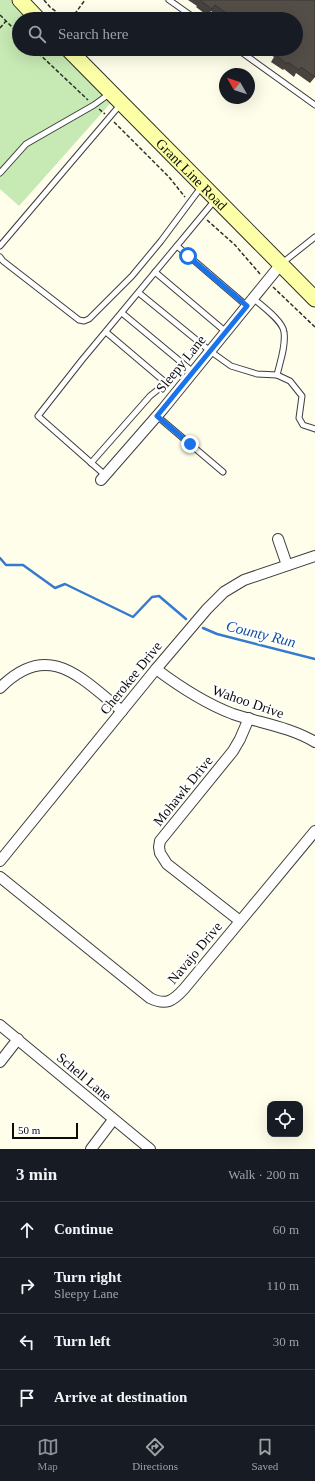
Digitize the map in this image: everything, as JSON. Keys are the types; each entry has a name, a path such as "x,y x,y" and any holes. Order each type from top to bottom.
{"main road":[{"path":"20,0 31,12"},
{"name":"Grant Line Road","path":"75,56 315,299"}],"street":[{"name":"Sleepy Lane","path":"103,478 157,416 281,264"},
{"path":"278,539 287,565"},
{"name":"Cherokee Drive","path":"0,861 156,669 207,609 224,592 233,585 255,575 315,556"},
{"path":"0,688 15,674 24,670 42,664 52,665 68,670 122,711"},
{"name":"Wahoo Drive","path":"156,669 195,697 214,707 278,727 315,742"},
{"name":"Mohawk Drive","path":"240,921 167,864 160,853 159,847 160,841 233,751 249,718"},
{"name":"Navajo Drive","path":"0,877 150,998 157,1002 165,1003 178,996 315,831"},
{"name":"Schell Lane","path":"0,1025 113,1120 150,1149"},
{"path":"0,1062 18,1039"},
{"path":"91,1149 113,1120"}],"lane":[{"path":"169,0 186,12"},
{"path":"247,56 315,106"},
{"path":"0,173 26,144 94,105 111,92"},
{"path":"0,246 122,103"},
{"path":"0,257 3,261 78,320 84,321 89,319 132,276 161,241 203,185"},
{"path":"103,478 91,463 38,416 216,198"},
{"path":"281,264 315,237"},
{"path":"177,246 250,302 278,321 284,332 277,375"},
{"path":"155,272 226,332"},
{"path":"139,293 210,351 231,366 257,374 277,375 290,381 302,396 299,418 303,425 315,429"},
{"path":"122,313 193,372"},
{"path":"91,463 150,396 165,382 106,332"},
{"path":"157,416 223,472"}],"path":[{"path":"42,0 57,12"},
{"path":"76,12 85,0"},
{"path":"0,15 12,27"},
{"path":"0,28 6,21"},
{"path":"41,56 109,118 169,177 189,202"},
{"path":"202,215 235,246 315,327"}],"green space":[{"path":"0,0 15,0 28,12 12,12 12,56 73,56 116,97 19,206 0,189"}],"building":[{"path":"315,0 315,77 301,67 299,70 288,62 287,64 277,56 303,56 303,12 225,12 215,5 212,9 201,1"}],"waterway":[{"name":"County Run","path":"0,558 6,565 23,565 55,588 65,584 133,617 152,597 159,596 186,619"},
{"name":"County Run","path":"203,628 217,634 315,659"}],"route":[{"path":"188,256 247,306 157,416 190,444"}]}
